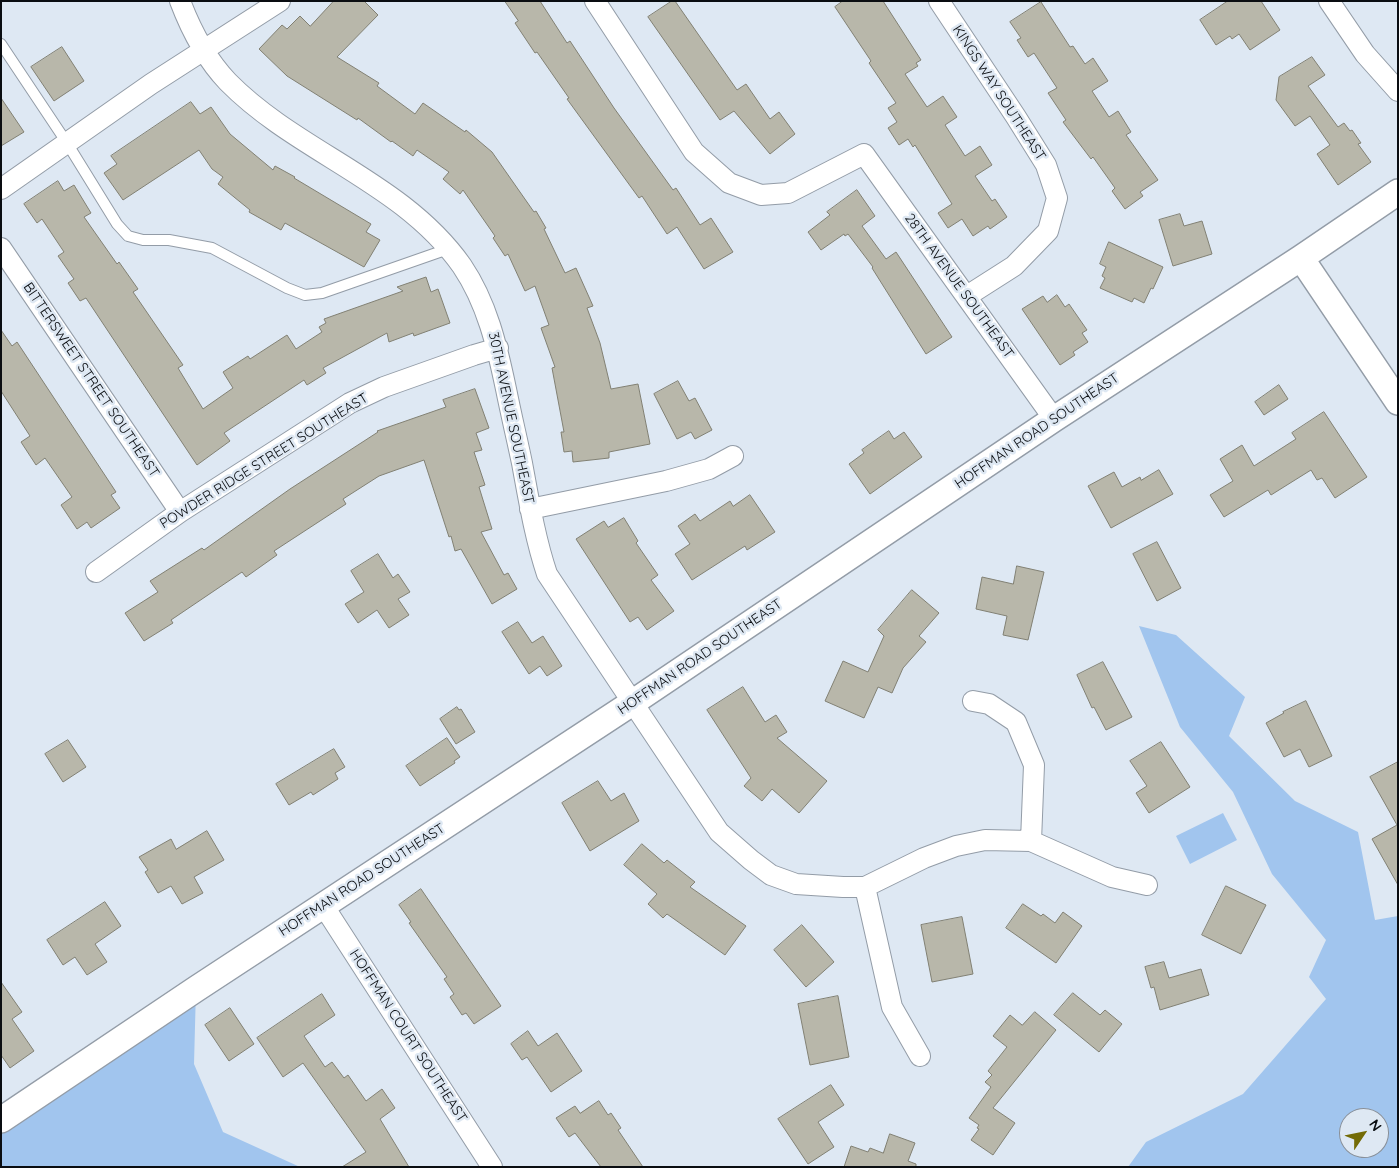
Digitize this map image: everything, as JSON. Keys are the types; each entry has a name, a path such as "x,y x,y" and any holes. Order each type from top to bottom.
{"street":[{"name":"30TH AVENUE SOUTHEAST","path":"180,1 189,25 204,51 227,80 255,106 418,216 438,236 462,266 476,290 491,325 498,348 530,509 541,557 547,574 719,832 751,860 771,874 796,884 865,887"},
{"path":"1,189 151,84 280,1"},
{"name":"28TH AVENUE SOUTHEAST","path":"595,1 694,152 729,183 762,196 788,193 864,154 1054,419"},
{"name":"KINGS WAY SOUTHEAST","path":"939,1 1046,165 1057,198 1048,231 1014,266 967,296"},
{"path":"1329,1 1365,54 1398,91"},
{"name":"HOFFMAN ROAD SOUTHEAST","path":"1,1120 323,905 632,703 1054,419 1398,192"},
{"name":"BITTERSWEET STREET SOUTHEAST","path":"1,248 180,512"},
{"path":"1300,258 1398,402"},
{"name":"POWDER RIDGE STREET SOUTHEAST","path":"96,572 180,512 350,403 384,387 498,348"},
{"path":"530,509 666,481 709,469 733,456"},
{"path":"973,701 989,704 1016,722 1034,765 1031,841"},
{"path":"920,1056 892,1007 865,887 924,858 956,846 985,840 1031,841 1112,877 1148,885"},
{"name":"HOFFMAN COURT SOUTHEAST","path":"323,905 492,1167"}],"lane":[{"path":"1,44 67,143 117,224 128,236 143,240 169,240 212,248 287,288 305,295 322,293 448,249"}],"shaded area":[{"path":"1139,626 1176,635 1245,697 1229,736 1295,801 1358,832 1375,920 1398,916 1398,1167 1128,1167 1146,1142 1243,1094 1326,999 1309,977 1326,940 1272,874 1233,792 1180,727"},
{"path":"1223,813 1237,840 1190,864 1176,836"},
{"path":"196,989 194,1064 223,1132 300,1167 1,1167 1,1120"}],"building":[{"path":"334,1 364,1 378,15 337,57 379,83 377,86 415,114 423,103 465,132 466,130 492,152 534,212 536,211 546,228 544,229 565,273 576,268 593,306 587,308 600,343 611,389 638,384 650,444 609,452 609,458 573,462 572,451 564,452 561,432 564,432 552,368 555,367 541,328 549,325 535,286 525,291 508,254 505,256 493,238 495,236 463,190 460,194 443,179 449,172 417,150 413,156 358,118 357,120 287,76 259,49 282,25 287,29 300,16 310,26"},
{"path":"505,1 540,1 567,43 570,41 614,108 673,190 676,188 700,225 711,218 733,252 704,269 677,227 667,234 642,196 639,198 567,99 569,98 537,52 535,53 515,23 518,21"},
{"path":"672,1 675,1 737,90 746,84 770,119 779,112 795,134 770,154 734,111 720,120 648,17"},
{"path":"843,1 883,1 921,60 916,63 918,66 905,74 927,107 943,96 957,117 945,125 965,156 980,146 992,165 975,176 992,201 995,199 1007,217 990,229 988,226 973,236 962,219 948,228 938,213 952,204 915,145 913,147 908,139 899,145 888,128 897,122 888,108 896,103 835,7"},
{"path":"1228,1 1261,1 1280,30 1250,50 1239,34 1232,39 1230,36 1216,45 1200,20"},
{"path":"1041,2 1070,47 1073,46 1085,64 1093,58 1108,81 1092,91 1109,117 1118,111 1131,132 1126,135 1158,180 1140,192 1143,196 1125,209 1112,191 1115,188 1093,157 1091,159 1063,122 1066,120 1048,93 1057,88 1034,53 1028,57 1017,40 1021,38 1010,22"},
{"path":"62,47 84,81 54,101 31,67"},
{"path":"1312,57 1325,75 1308,86 1338,127 1344,123 1350,131 1352,130 1361,143 1358,144 1371,162 1338,185 1317,154 1330,145 1310,116 1295,126 1276,100 1279,77"},
{"path":"1,98 24,132 1,146"},
{"path":"191,102 200,114 211,107 230,134 273,170 275,166 295,177 371,224 366,232 380,240 364,267 285,223 281,230 249,212 250,210 218,184 223,177 212,169 199,150 123,200 104,173 117,164 111,156"},
{"path":"58,181 64,191 74,185 91,213 84,217 117,264 119,262 138,289 133,292 183,365 178,368 203,409 233,388 223,372 248,356 250,359 287,335 296,349 322,332 319,327 326,323 324,319 403,291 397,287 426,277 431,292 438,289 450,323 414,336 413,333 389,342 387,333 323,368 326,373 307,385 304,380 224,433 230,441 197,465 86,298 80,301 68,283 74,279 58,256 64,252 42,219 37,223 24,204"},
{"path":"857,190 875,216 862,226 886,259 896,252 952,337 926,354 873,267 848,234 845,236 844,234 821,250 808,232 830,215 827,212"},
{"path":"1180,214 1184,226 1202,221 1212,254 1173,266 1159,220"},
{"path":"1109,242 1163,267 1144,303 1134,298 1132,302 1100,288 1105,278 1102,276 1106,267 1100,264"},
{"path":"1057,295 1065,307 1069,304 1087,330 1082,333 1088,342 1073,352 1075,355 1060,365 1022,309 1043,296 1047,302"},
{"path":"1,330 12,346 17,342 116,492 111,495 120,508 91,528 87,522 77,529 61,505 72,497 45,458 36,465 21,442 30,436 1,391"},
{"path":"678,381 689,401 695,398 712,430 695,439 691,432 677,439 654,394"},
{"path":"1279,385 1288,399 1264,415 1255,402"},
{"path":"475,389 489,428 476,433 482,450 474,452 485,485 479,487 492,529 481,532 504,575 508,573 517,589 492,604 461,549 455,551 424,460 379,476 343,499 346,504 274,551 277,555 246,577 242,572 171,620 173,623 144,641 125,613 158,592 150,581 202,548 204,550 290,489 377,431 446,407 443,400"},
{"path":"1324,412 1367,477 1335,498 1322,478 1317,480 1311,470 1271,495 1268,490 1224,517 1210,495 1233,481 1220,459 1242,445 1254,466 1296,439 1292,433"},
{"path":"889,431 894,439 904,432 922,457 870,494 849,464 864,453 862,450"},
{"path":"1159,470 1173,494 1111,528 1088,486 1114,472 1122,487 1140,477 1141,480"},
{"path":"750,495 775,532 747,550 745,546 692,580 675,554 690,544 678,526 695,514 700,521 730,501 733,506"},
{"path":"624,518 638,541 636,543 658,575 651,580 674,611 647,630 638,617 630,622 576,539 604,521 608,527"},
{"path":"1157,542 1181,588 1157,601 1133,554"},
{"path":"378,554 393,578 398,574 410,592 398,599 409,615 389,628 377,610 358,623 345,604 364,592 351,571"},
{"path":"1017,566 1044,572 1028,640 1003,635 1007,616 976,609 982,577 1013,584"},
{"path":"912,590 939,613 919,636 926,642 903,668 892,693 878,687 864,718 825,701 843,661 868,672 884,636 878,630"},
{"path":"518,622 532,643 543,636 562,666 547,676 540,666 529,674 502,632"},
{"path":"1103,662 1132,717 1106,730 1094,707 1092,708 1077,675"},
{"path":"743,687 765,722 776,715 787,732 777,738 827,781 799,813 772,789 762,801 744,786 751,778 707,710"},
{"path":"1306,701 1332,756 1309,767 1300,749 1284,757 1266,723"},
{"path":"457,707 459,710 461,709 475,732 456,744 440,719"},
{"path":"447,738 460,757 454,761 455,763 420,786 406,766"},
{"path":"68,740 86,767 63,782 45,754"},
{"path":"1161,742 1190,787 1149,813 1136,793 1147,786 1130,761"},
{"path":"334,749 345,767 335,773 338,779 313,795 311,792 289,805 276,784"},
{"path":"1398,762 1398,885 1372,839 1397,825 1370,777"},
{"path":"598,781 611,801 624,793 639,821 590,851 562,803"},
{"path":"207,831 224,860 194,877 203,893 182,904 171,886 158,893 145,872 148,870 139,857 171,839 176,849"},
{"path":"642,844 664,863 667,860 695,882 690,887 746,926 725,955 667,914 663,918 648,904 657,894 624,865"},
{"path":"1226,886 1266,905 1241,954 1202,935"},
{"path":"421,889 501,1006 474,1024 466,1013 462,1015 450,997 454,994 444,979 447,977 409,923 411,922 399,905"},
{"path":"105,902 121,926 95,944 107,962 87,975 75,957 63,965 47,940"},
{"path":"1023,904 1041,916 1043,914 1055,923 1063,912 1082,926 1056,963 1006,928"},
{"path":"962,917 973,974 932,982 921,925"},
{"path":"802,925 834,962 806,987 774,950"},
{"path":"1164,962 1169,978 1201,969 1209,995 1160,1010 1154,987 1151,988 1145,967"},
{"path":"1,982 22,1012 12,1019 34,1051 10,1068 1,1055"},
{"path":"1073,993 1100,1015 1105,1010 1122,1024 1099,1052 1054,1015"},
{"path":"322,994 335,1015 304,1036 325,1067 332,1062 344,1078 348,1075 366,1101 382,1089 395,1108 380,1119 409,1167 342,1167 366,1152 303,1063 283,1077 257,1038"},
{"path":"838,996 849,1057 810,1065 798,1004"},
{"path":"230,1008 254,1044 229,1061 205,1025"},
{"path":"1035,1012 1056,1030 993,1108 1015,1123 993,1155 971,1140 979,1129 977,1128 979,1125 969,1118 991,1087 985,1082 992,1075 988,1071 1007,1047 993,1036 1010,1015 1022,1025"},
{"path":"528,1031 538,1046 557,1033 582,1071 551,1092 527,1057 522,1060 511,1044"},
{"path":"831,1085 844,1105 818,1122 834,1147 808,1164 778,1119"},
{"path":"599,1101 608,1115 611,1113 621,1128 618,1130 643,1167 601,1167 575,1133 569,1137 556,1118 575,1106 580,1113"},
{"path":"890,1134 915,1143 908,1161 916,1164 916,1167 844,1167 851,1146 868,1152 870,1148 883,1153"}]}
